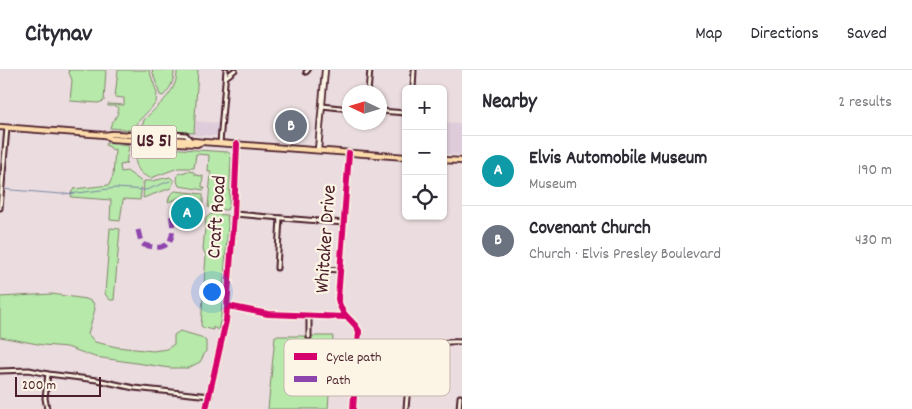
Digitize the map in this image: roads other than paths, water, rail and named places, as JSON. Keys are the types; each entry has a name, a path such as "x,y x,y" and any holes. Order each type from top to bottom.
{"main road":[{"name":"US 51","path":"0,127 106,135 138,135 203,142 402,157"},
{"name":"US 51","path":"106,135 111,139 197,144 203,142"},
{"path":"447,160 462,162"}],"street":[{"path":"220,143 226,70"},
{"path":"226,77 234,70"},
{"path":"318,150 324,70"},
{"path":"369,85 370,70"},
{"path":"413,85 414,70"},
{"path":"322,106 342,107"},
{"path":"387,112 402,113"},
{"path":"0,208 7,128"},
{"name":"Craft Road","path":"206,409 228,306 237,144"},
{"name":"Whitaker Drive","path":"349,152 338,300 340,308 346,317 357,326 358,339"},
{"path":"234,214 344,223"},
{"path":"278,268 280,218"},
{"path":"324,268 340,270"},
{"path":"228,306 268,314 346,317"},
{"path":"309,315 309,337"},
{"path":"0,371 29,370 97,380 134,388 210,396"},
{"path":"47,409 48,374"},
{"name":"Whitaker Drive","path":"353,409 354,396"},
{"path":"406,409 407,396"},
{"path":"459,409 460,397"}],"waterway":[{"path":"0,189 61,194 116,188 146,190 170,181"}],"place":[{"name":"Covenant Church","path":"291,126"},
{"name":"Elvis Automobile Museum","path":"187,213"}]}
